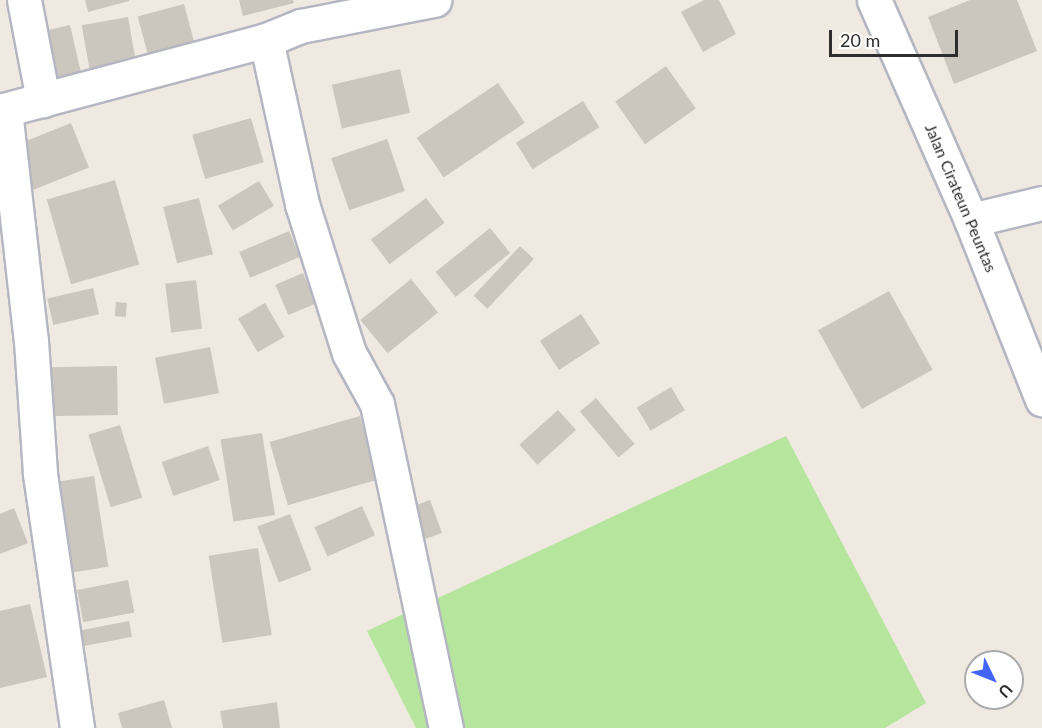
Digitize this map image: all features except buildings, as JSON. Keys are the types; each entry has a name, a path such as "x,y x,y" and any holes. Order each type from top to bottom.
{"street":[{"path":"24,0 43,100"},
{"path":"77,728 41,486 31,341 2,110 266,40 298,13 434,0"},
{"name":"Jalan Cirateun Peuntas","path":"874,0 971,220 1042,399"},
{"path":"266,40 302,204 349,353 377,404 446,728"},
{"path":"971,220 1042,203"}],"green space":[{"path":"786,436 926,703 885,728 416,728 367,631"}]}
